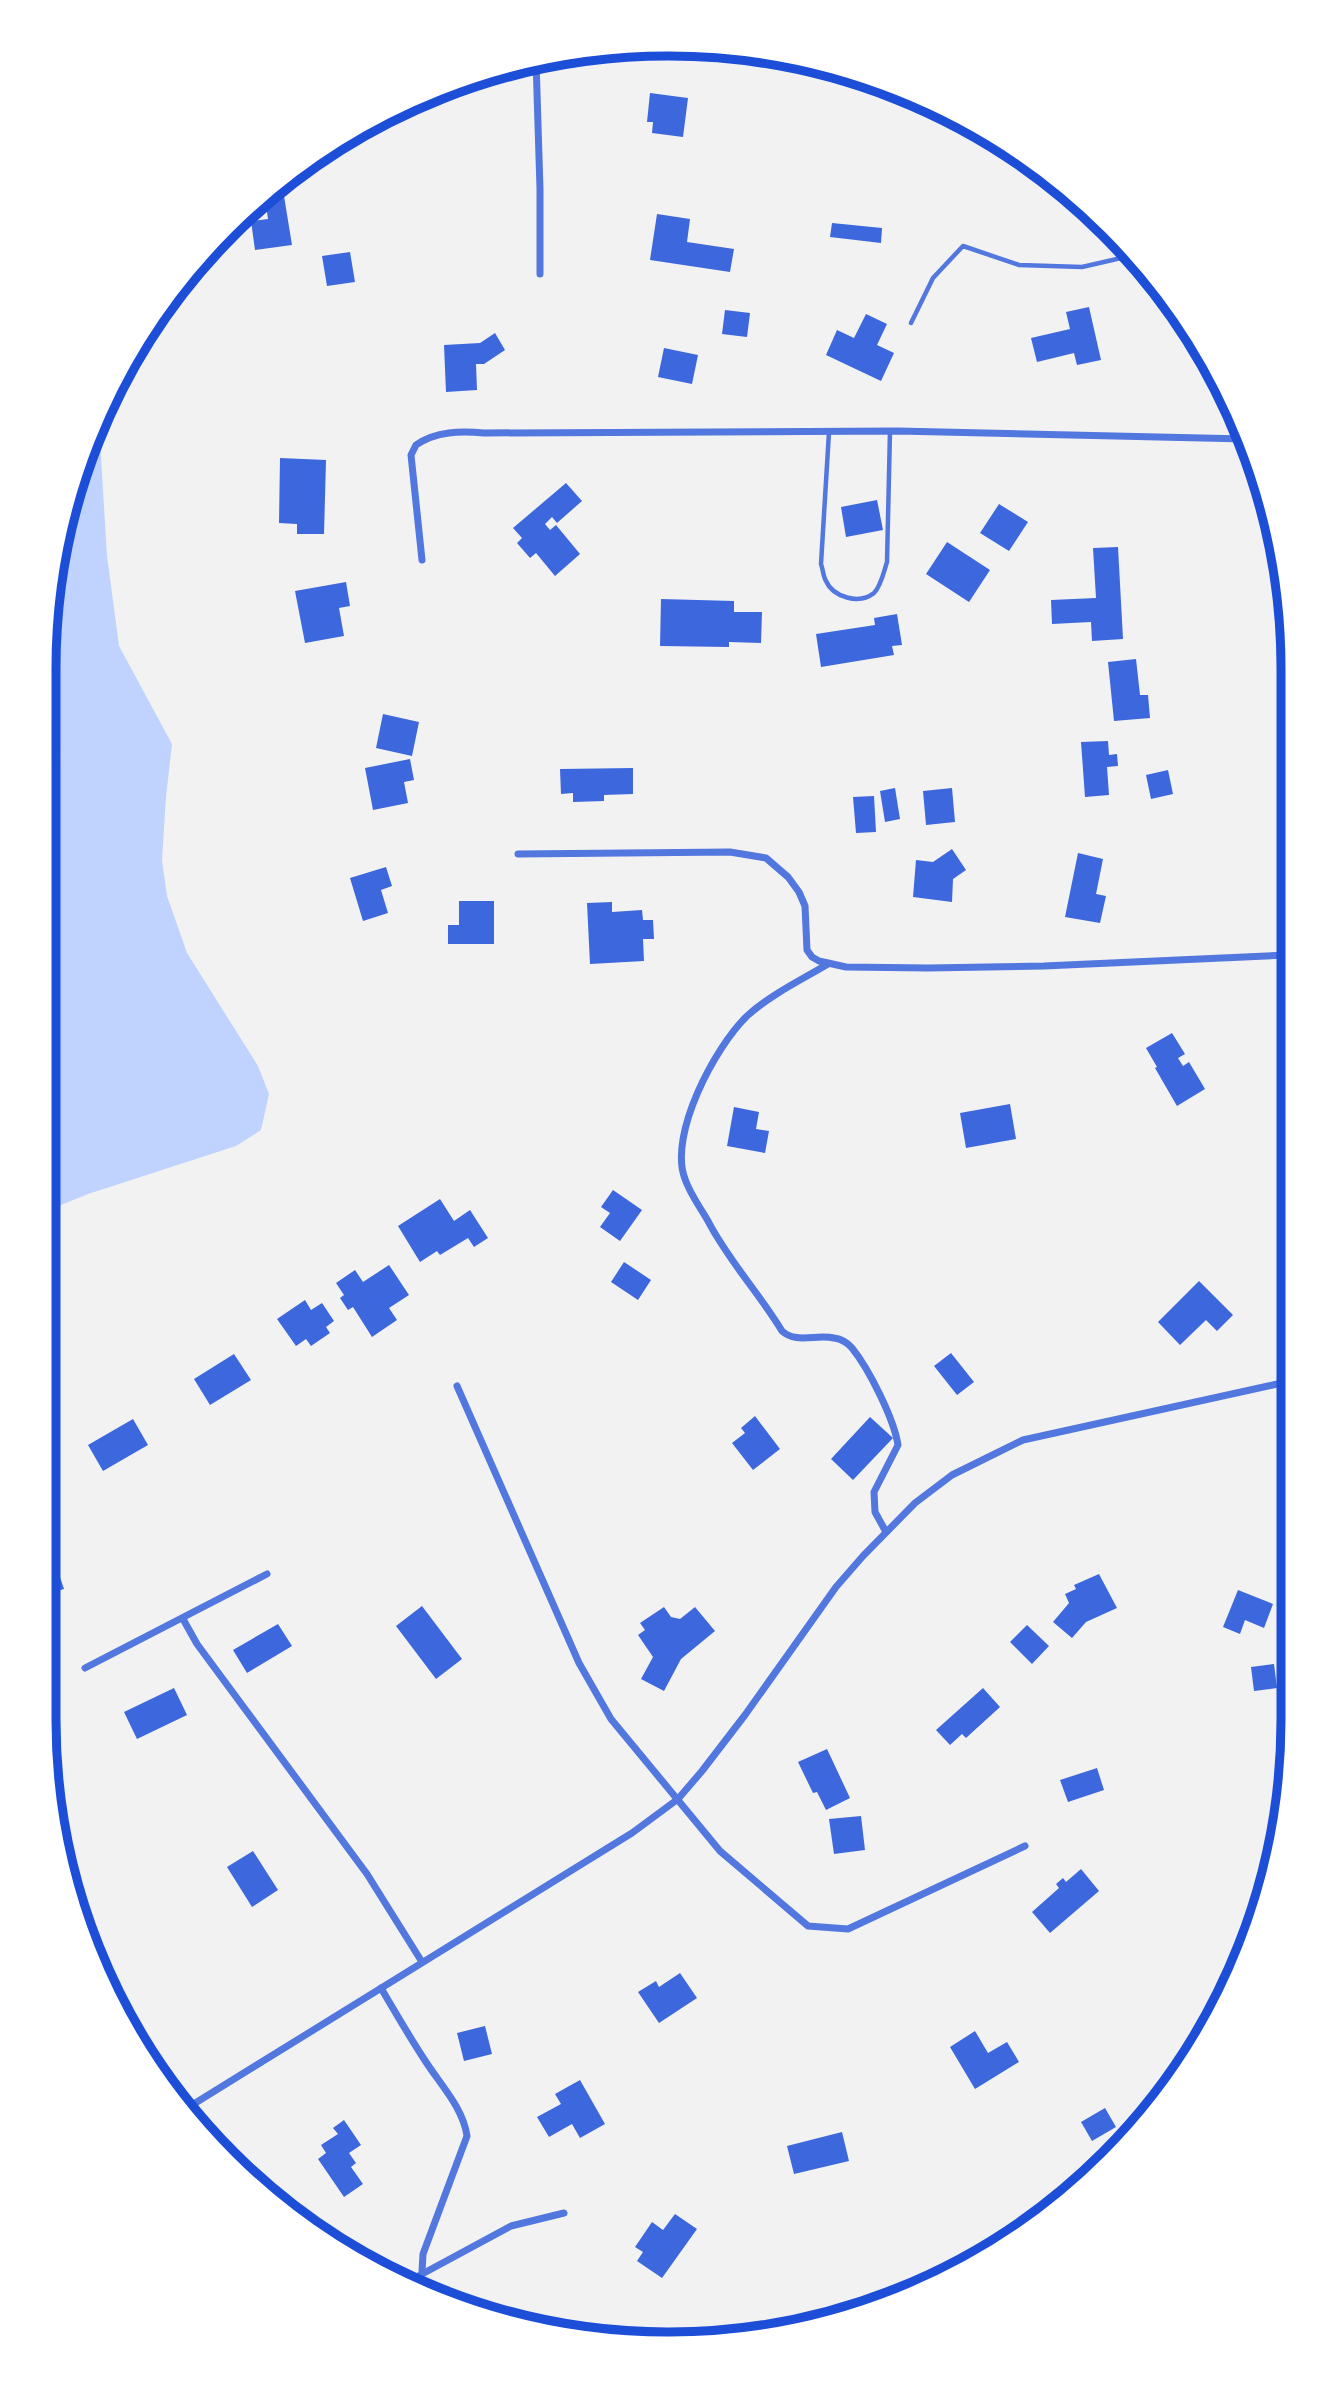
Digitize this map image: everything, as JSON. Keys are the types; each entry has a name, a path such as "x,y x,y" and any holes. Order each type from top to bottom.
{"street":[{"path":"536,71 540,274"},
{"path":"422,560 411,456 416,445 440,434 466,431 890,431 1236,439"},
{"path":"518,854 730,852 766,858 788,877 802,899 805,906 807,950 812,957 846,967 1044,966 1281,956"},
{"path":"828,963 748,1015 716,1054 687,1121 680,1146 680,1163 685,1181 714,1236 782,1331 793,1338 822,1336 845,1341 868,1373 891,1419 898,1445 874,1492 875,1512 886,1532"},
{"path":"193,2104 632,1833 678,1799 745,1715 836,1587 915,1503 952,1475 1023,1440 1281,1383"},
{"path":"457,1387 579,1663 611,1719 720,1851 808,1926 848,1929 1025,1846"},
{"path":"85,1668 267,1574"},
{"path":"183,1619 197,1644 367,1874 422,1962"},
{"path":"381,1988 466,2124 467,2136 423,2254 422,2272"},
{"path":"415,2277 511,2226 564,2213"}],"lane":[{"path":"911,323 933,278 963,246 1019,265 1082,267 1122,258"},
{"path":"829,432 821,564 826,581 833,591 849,598 860,598 873,593 882,579 887,562 890,431"}],"water":[{"path":"100,442 107,556 119,646 172,744 162,860 167,896 187,953 258,1066 269,1094 261,1130 236,1146 88,1194 56,1207 56,668 57,628 68,549 77,510"}],"building":[{"path":"650,93 688,98 683,137 652,133 653,122 647,122"},
{"path":"284,196 292,245 255,250 251,221 268,219 266,207"},
{"path":"657,214 690,219 687,242 734,249 730,272 650,260"},
{"path":"832,223 882,228 881,243 830,237"},
{"path":"350,252 355,282 327,286 322,256"},
{"path":"1089,307 1101,360 1077,365 1074,353 1037,362 1031,338 1070,329 1066,312"},
{"path":"725,310 750,313 747,337 722,334"},
{"path":"866,314 887,324 877,345 894,353 881,381 826,355 837,330 854,338"},
{"path":"495,333 505,350 484,364 476,364 477,390 446,392 444,345 480,343"},
{"path":"664,348 698,355 692,384 658,377"},
{"path":"280,458 326,460 324,534 297,534 297,524 279,523"},
{"path":"566,483 582,501 557,523 552,517 545,524 550,530 556,525 580,554 555,576 536,553 530,558 517,543 522,538 513,528"},
{"path":"877,500 883,530 846,537 841,507"},
{"path":"999,504 1028,522 1009,551 980,533"},
{"path":"947,542 990,570 969,602 926,574"},
{"path":"1118,547 1123,639 1092,641 1091,622 1052,624 1051,600 1096,598 1093,548"},
{"path":"346,582 350,606 339,608 344,636 305,643 295,591"},
{"path":"661,599 734,601 734,612 762,612 761,643 729,642 729,647 660,646"},
{"path":"897,614 902,645 892,646 894,655 821,667 816,634 875,625 874,618"},
{"path":"1136,659 1140,695 1148,695 1150,718 1114,721 1108,662"},
{"path":"383,714 419,722 412,756 376,748"},
{"path":"1108,741 1109,755 1117,754 1118,766 1107,767 1109,795 1085,797 1081,742"},
{"path":"410,759 414,780 404,782 408,803 373,810 365,768"},
{"path":"633,768 633,794 604,795 604,801 573,802 573,793 561,794 560,769"},
{"path":"1168,770 1173,794 1151,799 1146,775"},
{"path":"895,788 900,819 885,822 880,791"},
{"path":"952,788 955,822 926,825 923,791"},
{"path":"874,796 876,832 856,833 853,797"},
{"path":"952,849 966,870 953,879 952,902 913,897 916,860 933,862"},
{"path":"1078,853 1103,859 1096,894 1106,896 1100,923 1065,917"},
{"path":"386,867 392,886 381,890 388,913 363,921 350,878"},
{"path":"459,901 494,901 494,944 448,944 448,925 459,925"},
{"path":"612,902 612,912 642,910 643,920 653,920 654,939 643,939 644,961 590,964 587,903"},
{"path":"1172,1033 1185,1054 1178,1058 1183,1066 1189,1062 1205,1089 1177,1106 1146,1048"},
{"path":"1010,1104 1016,1139 966,1148 960,1113"},
{"path":"734,1107 759,1112 756,1129 769,1131 765,1153 727,1146"},
{"path":"613,1190 642,1210 620,1241 600,1227 610,1213 601,1207"},
{"path":"440,1199 454,1221 470,1210 488,1238 474,1247 468,1238 440,1255 437,1251 420,1262 398,1226"},
{"path":"624,1262 651,1280 638,1300 611,1282"},
{"path":"389,1265 409,1295 389,1308 397,1320 372,1337 353,1307 348,1310 340,1298 344,1295 336,1283 355,1270 363,1282"},
{"path":"1199,1281 1233,1315 1217,1331 1206,1320 1180,1345 1158,1322"},
{"path":"305,1300 311,1310 322,1303 334,1321 326,1327 330,1333 311,1346 306,1339 296,1346 277,1319"},
{"path":"951,1353 974,1382 957,1395 934,1366"},
{"path":"234,1354 251,1380 210,1405 194,1379"},
{"path":"755,1416 780,1449 753,1470 732,1443 745,1433 741,1428"},
{"path":"870,1417 893,1438 853,1480 831,1459"},
{"path":"133,1419 148,1445 103,1471 88,1445"},
{"path":"56,1566 64,1589 56,1591"},
{"path":"1099,1574 1117,1608 1086,1622 1072,1638 1053,1622 1069,1603 1065,1594 1076,1589 1074,1585"},
{"path":"1238,1590 1273,1604 1264,1628 1245,1620 1240,1634 1223,1627"},
{"path":"422,1606 462,1659 436,1679 396,1626"},
{"path":"664,1607 671,1617 680,1619 695,1607 715,1631 681,1659 664,1691 641,1679 653,1657 638,1635 645,1630 640,1623"},
{"path":"278,1624 292,1646 247,1673 233,1650"},
{"path":"1027,1625 1049,1646 1032,1664 1010,1642"},
{"path":"1274,1664 1277,1688 1254,1691 1251,1667"},
{"path":"174,1688 187,1715 137,1739 124,1712"},
{"path":"983,1688 1000,1707 966,1738 962,1734 950,1745 936,1730"},
{"path":"827,1749 850,1798 826,1810 817,1792 813,1793 798,1762"},
{"path":"1097,1768 1104,1790 1068,1802 1060,1780"},
{"path":"861,1816 865,1850 834,1854 829,1819"},
{"path":"253,1851 278,1890 252,1907 227,1867"},
{"path":"1081,1869 1099,1891 1050,1933 1032,1912 1059,1888 1056,1884 1063,1878 1066,1882"},
{"path":"680,1973 697,1998 659,2023 638,1992 656,1981 659,1987"},
{"path":"485,2026 492,2054 464,2061 457,2033"},
{"path":"975,2031 988,2053 1007,2042 1019,2062 975,2089 950,2047"},
{"path":"580,2080 605,2124 580,2138 572,2124 549,2137 537,2117 561,2104 555,2094"},
{"path":"1105,2108 1116,2127 1092,2141 1081,2122"},
{"path":"344,2120 361,2145 349,2153 356,2163 351,2167 363,2184 344,2197 318,2159 326,2153 321,2145 338,2134 333,2128"},
{"path":"842,2132 849,2161 794,2174 787,2146"},
{"path":"675,2214 697,2229 662,2278 637,2261 643,2252 635,2247 652,2222 663,2230"}]}
